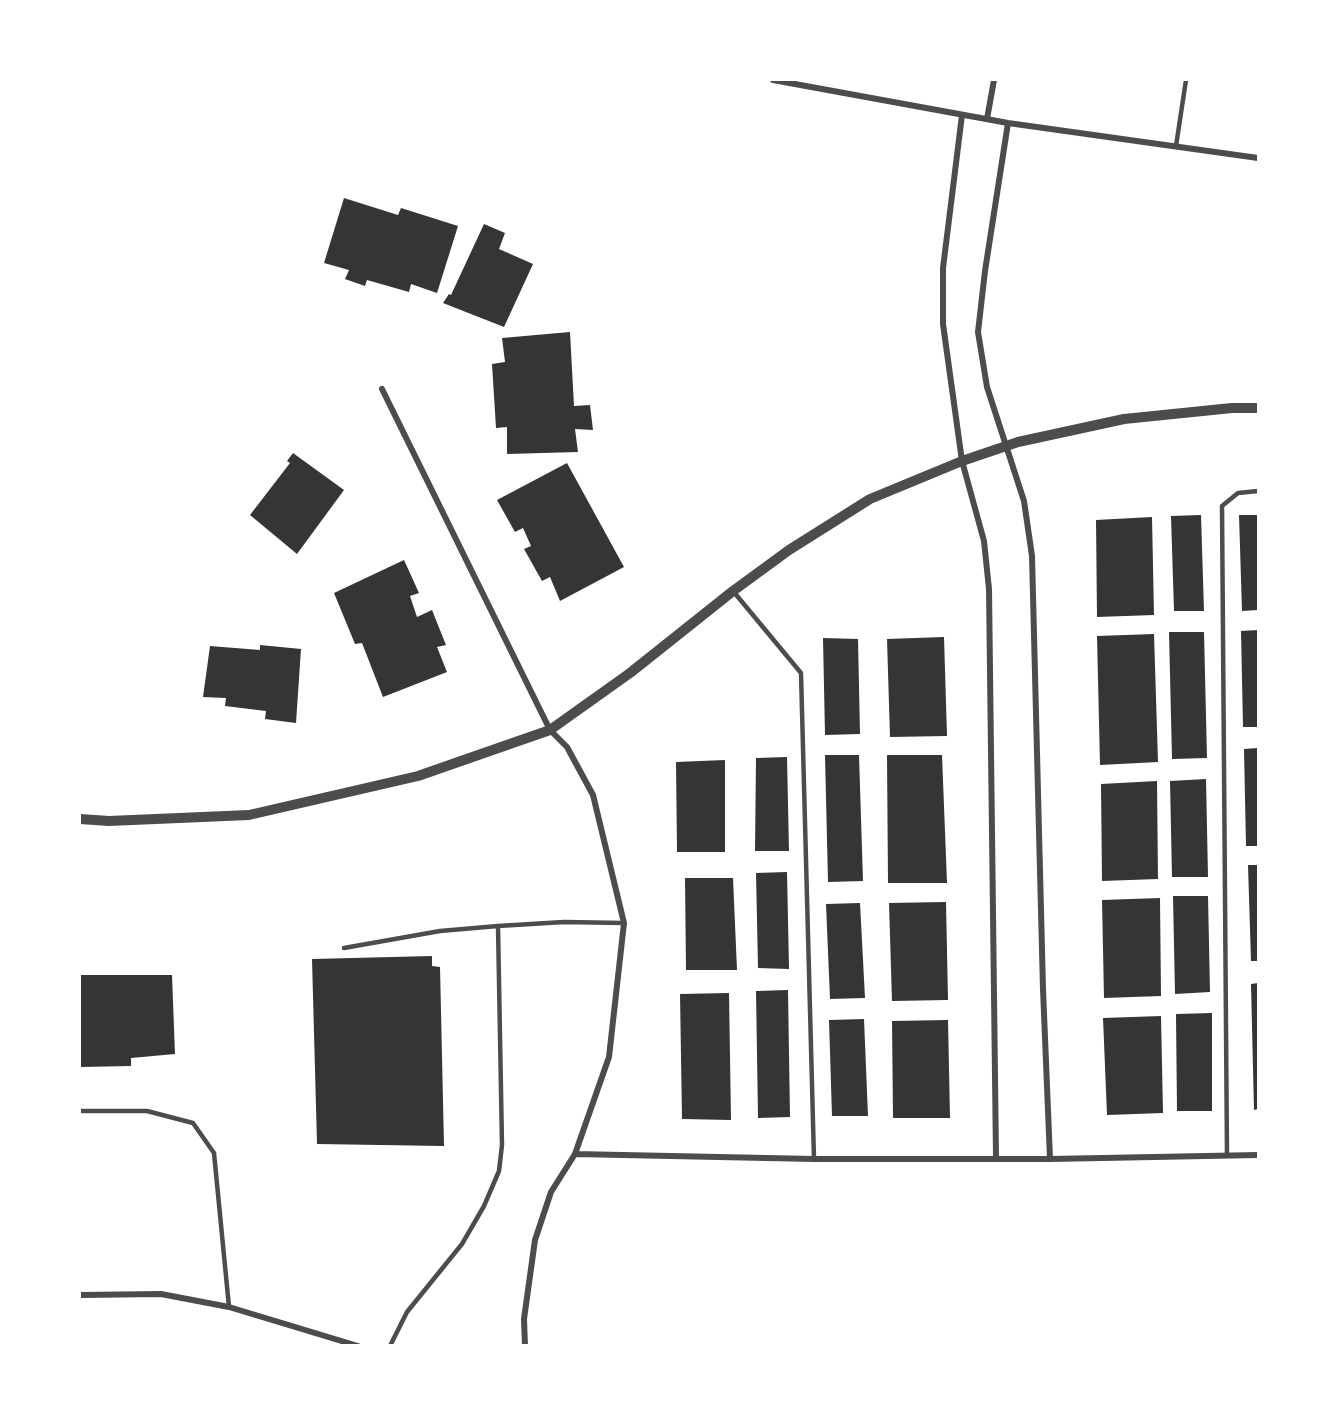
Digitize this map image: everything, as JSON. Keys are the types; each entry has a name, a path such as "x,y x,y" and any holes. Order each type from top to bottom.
{"street":[{"path":"773,80 801,82 1008,123 1258,158"},
{"path":"987,119 994,80"},
{"path":"962,115 942,268 943,324 962,461 984,541 989,589 996,1157"},
{"path":"1008,123 978,332 987,387 1024,501 1032,556 1043,989 1050,1159"},
{"path":"382,389 550,730 567,747 593,795 624,922 609,1057 575,1154 551,1192 535,1240 524,1319 525,1346"},
{"path":"80,819 109,821 249,815 418,776 550,730 630,673 733,591 789,550 870,499 962,461 1008,446 1124,419 1232,408 1258,408"},
{"path":"575,1154 814,1159 996,1157 1050,1159 1258,1155"},
{"path":"80,1295 161,1294 229,1307 358,1346"}],"lane":[{"path":"1176,146 1186,80"},
{"path":"1227,1155 1222,506 1238,494 1258,491"},
{"path":"733,591 801,673 814,1159"},
{"path":"344,948 440,932 498,926 564,922 624,922"},
{"path":"390,1346 407,1312 462,1244 484,1206 499,1171 502,1145 498,926"},
{"path":"80,1111 147,1111 193,1123 214,1153 229,1307"}],"building":[{"path":"344,198 398,215 401,208 458,226 437,293 411,284 409,292 367,280 365,286 345,279 349,270 324,263"},
{"path":"484,224 505,233 499,249 533,264 504,327 443,303 449,294 451,295"},
{"path":"570,332 574,406 590,405 593,430 575,429 578,452 507,454 507,427 496,428 492,364 505,362 502,338"},
{"path":"293,453 344,490 297,554 250,515 290,463 287,461"},
{"path":"567,463 624,567 560,601 550,577 542,581 524,549 531,546 523,528 515,532 497,500"},
{"path":"1201,515 1204,611 1174,611 1171,516"},
{"path":"1239,515 1258,515 1258,610 1242,611"},
{"path":"1152,517 1154,615 1097,617 1096,520"},
{"path":"404,560 419,593 410,596 417,617 432,610 446,645 437,647 447,672 383,697 362,643 355,644 334,593"},
{"path":"1258,630 1258,727 1243,727 1241,631"},
{"path":"1169,632 1204,632 1207,758 1172,759"},
{"path":"1154,634 1158,762 1100,765 1097,636"},
{"path":"944,637 947,736 890,737 887,639"},
{"path":"823,638 858,639 860,734 825,735"},
{"path":"260,645 301,649 296,723 265,719 266,711 225,706 226,698 203,697 210,646 260,650"},
{"path":"1258,748 1258,846 1246,846 1244,749"},
{"path":"825,755 859,755 863,881 828,882"},
{"path":"887,755 942,755 947,883 888,883"},
{"path":"787,757 789,851 755,851 756,758"},
{"path":"725,760 725,852 677,852 676,762"},
{"path":"1206,779 1208,877 1172,877 1170,781"},
{"path":"1157,781 1158,879 1102,881 1101,784"},
{"path":"1248,865 1258,865 1258,961 1251,961"},
{"path":"787,872 789,969 758,968 756,873"},
{"path":"685,878 733,878 737,970 686,970"},
{"path":"1173,896 1208,896 1210,992 1175,994"},
{"path":"1160,898 1161,996 1104,998 1102,900"},
{"path":"946,902 948,1000 892,1001 889,903"},
{"path":"860,903 865,998 830,999 826,904"},
{"path":"432,956 432,966 440,967 444,1146 317,1144 312,959"},
{"path":"80,975 172,975 175,1054 131,1058 131,1066 80,1067"},
{"path":"1258,983 1258,1109 1254,1110 1251,984"},
{"path":"788,990 790,1117 758,1118 756,991"},
{"path":"729,993 731,1120 682,1119 680,994"},
{"path":"1212,1013 1212,1111 1177,1111 1176,1014"},
{"path":"1161,1016 1163,1113 1107,1115 1103,1018"},
{"path":"864,1019 868,1116 832,1116 829,1020"},
{"path":"948,1020 950,1118 893,1118 892,1021"}]}
